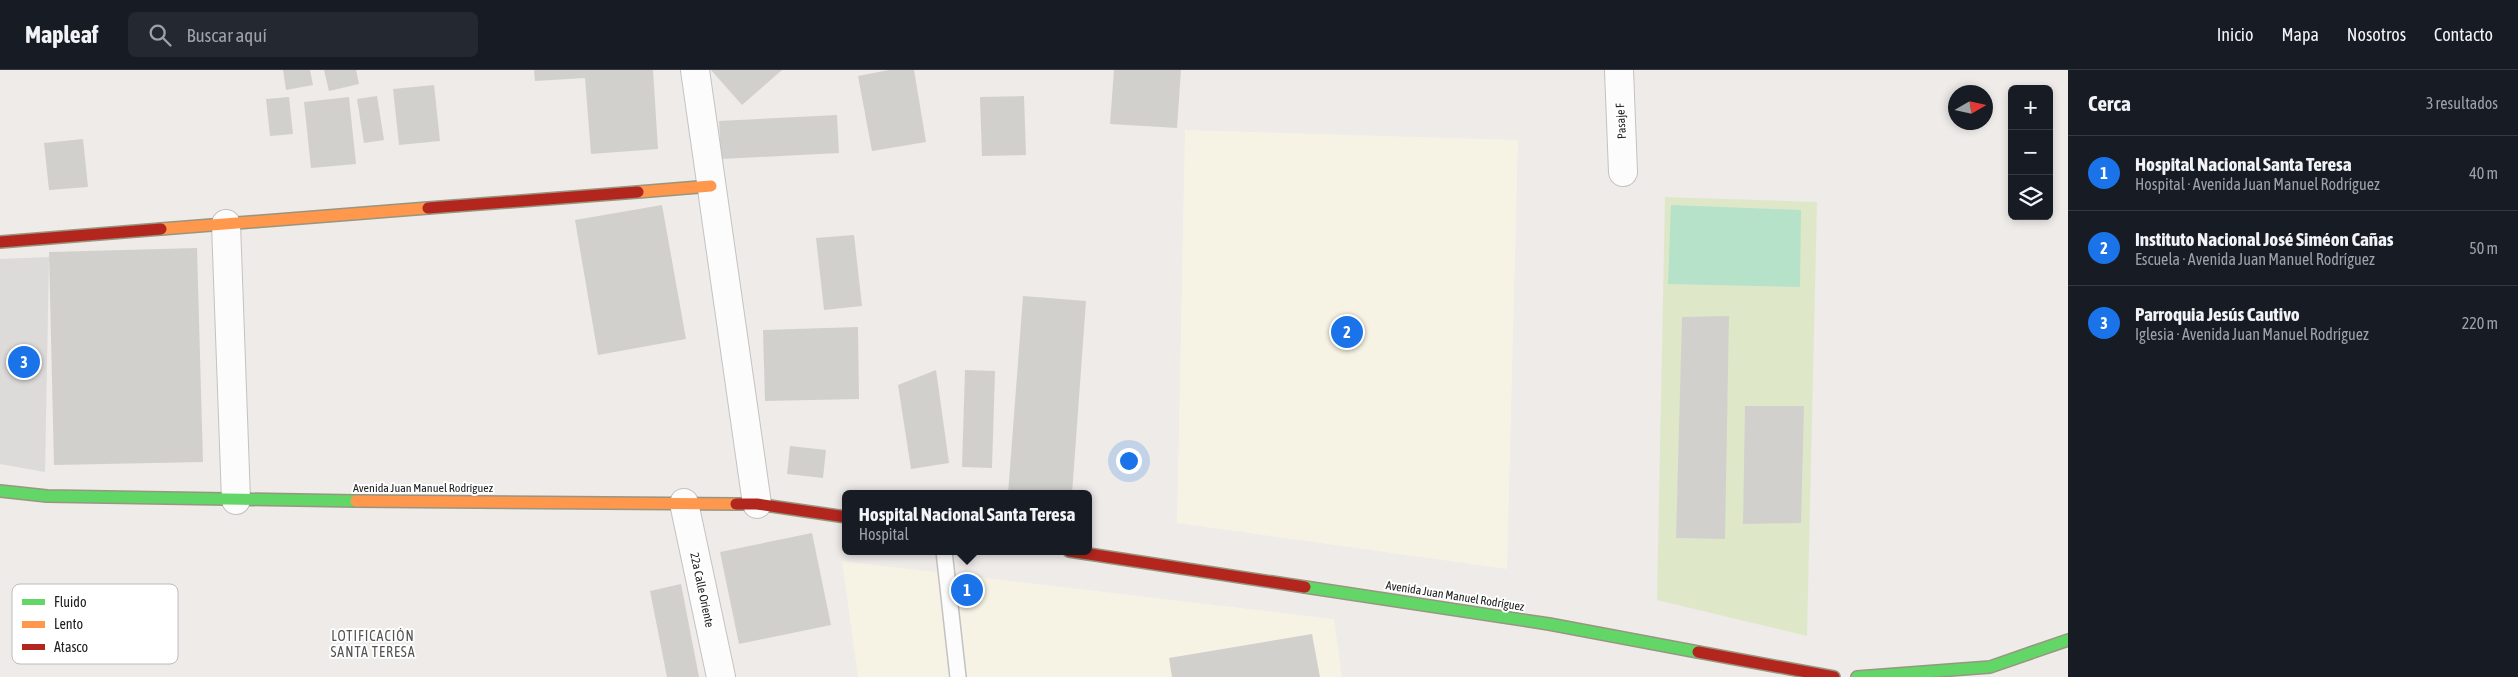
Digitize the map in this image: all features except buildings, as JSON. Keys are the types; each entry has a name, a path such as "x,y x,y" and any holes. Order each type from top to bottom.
{"street":[{"path":"695,70 757,504"},
{"name":"Pasaje F","path":"1619,70 1623,172"},
{"path":"0,242 711,186"},
{"path":"226,224 236,500"},
{"name":"Avenida Juan Manuel Rodríguez","path":"0,491 47,496 236,500 757,504 842,516"},
{"name":"22a Calle Oriente","path":"684,503 721,677"},
{"name":"Avenida Juan Manuel Rodríguez","path":"1092,554 1549,624 1834,677"},
{"path":"1857,677 1990,667 2068,640"}],"lane":[{"path":"944,555 958,677"}],"shaded area":[{"path":"1185,130 1518,140 1507,569 1177,523"},
{"path":"49,257 45,472 0,464 0,259"},
{"path":"842,561 1334,619 1342,677 858,677"}],"green space":[{"path":"1665,197 1817,202 1807,636 1657,600"},
{"path":"1671,205 1801,210 1800,287 1668,284"}],"traffic: fast":[{"path":"0,491 47,496 356,501"},
{"path":"1305,587 1549,624 1698,652"},
{"path":"1857,677 1990,667 2068,640"}],"traffic: slow":[{"path":"638,192 711,186"},
{"path":"161,229 428,208"},
{"path":"356,501 736,504"}],"traffic: jam":[{"path":"428,208 638,192"},
{"path":"0,242 161,229"},
{"path":"736,504 757,504 842,516"},
{"path":"1092,555 1305,587"},
{"path":"1698,652 1834,677"}],"place":[{"name":"Instituto Nacional José Siméon Cañas","path":"1347,332"},
{"name":"Parroquia Jesús Cautivo","path":"24,362"},
{"name":"Hospital Nacional Santa Teresa","path":"967,590"}],"district":[{"name":"LOTIFICACIÓN SANTA TERESA","path":"373,644"}]}
